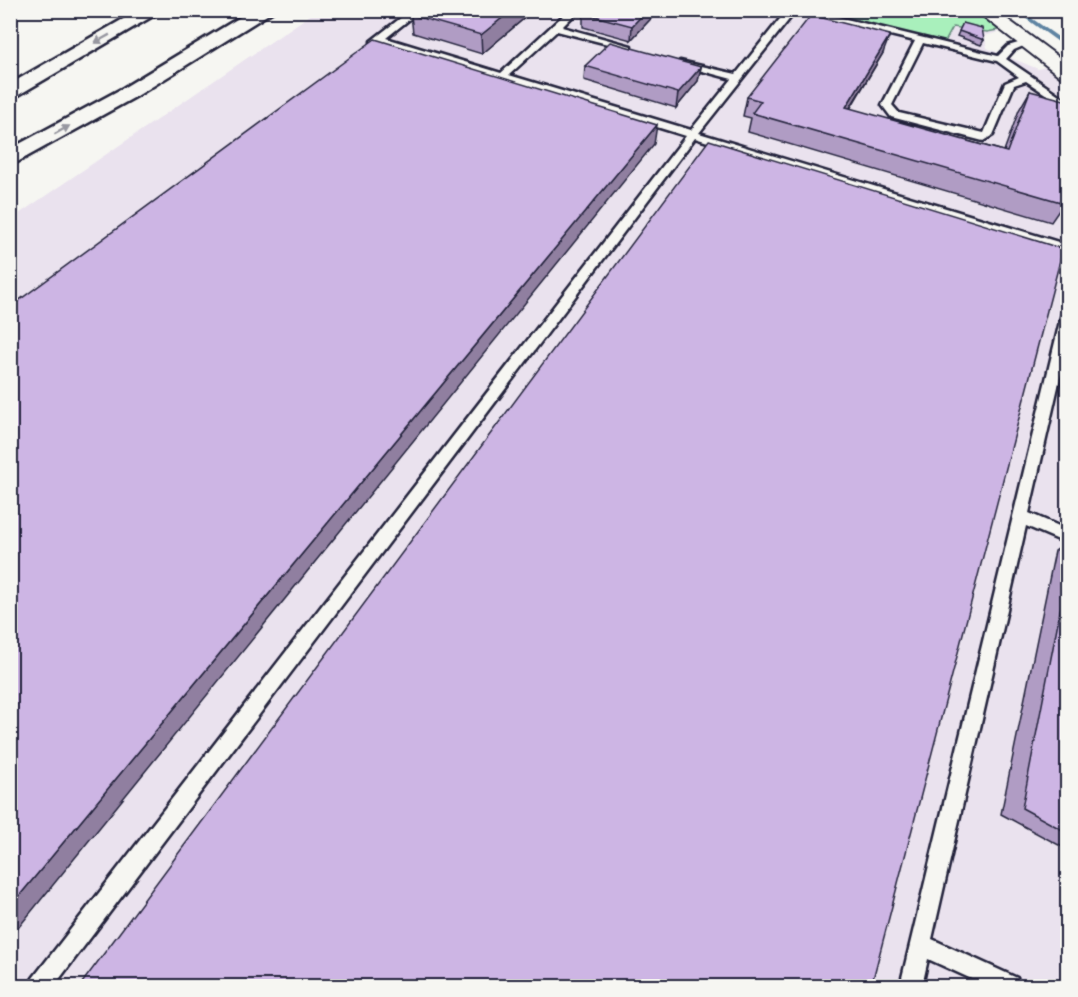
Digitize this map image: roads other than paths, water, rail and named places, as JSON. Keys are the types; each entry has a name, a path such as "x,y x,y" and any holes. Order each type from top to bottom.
{"main road":[{"path":"10,94 57,64 154,10"},
{"path":"10,159 130,92 266,10"}],"street":[{"path":"983,10 1068,73"}],"lane":[{"path":"361,53 417,10"},
{"path":"503,76 575,10"},
{"path":"41,987 693,134 794,10 1000,59 1068,106"},
{"path":"819,27 825,18"},
{"path":"556,28 636,50"},
{"path":"877,41 883,31"},
{"path":"380,39 1068,249"},
{"path":"920,40 887,105 895,116 982,138 988,135 1010,83 1028,77"},
{"path":"1000,59 1011,48 1026,42"},
{"path":"670,59 738,78"},
{"path":"910,987 1068,313"},
{"path":"1020,516 1068,537"},
{"path":"921,944 1009,987"}],"waterway":[{"path":"1016,10 1068,47"}]}
